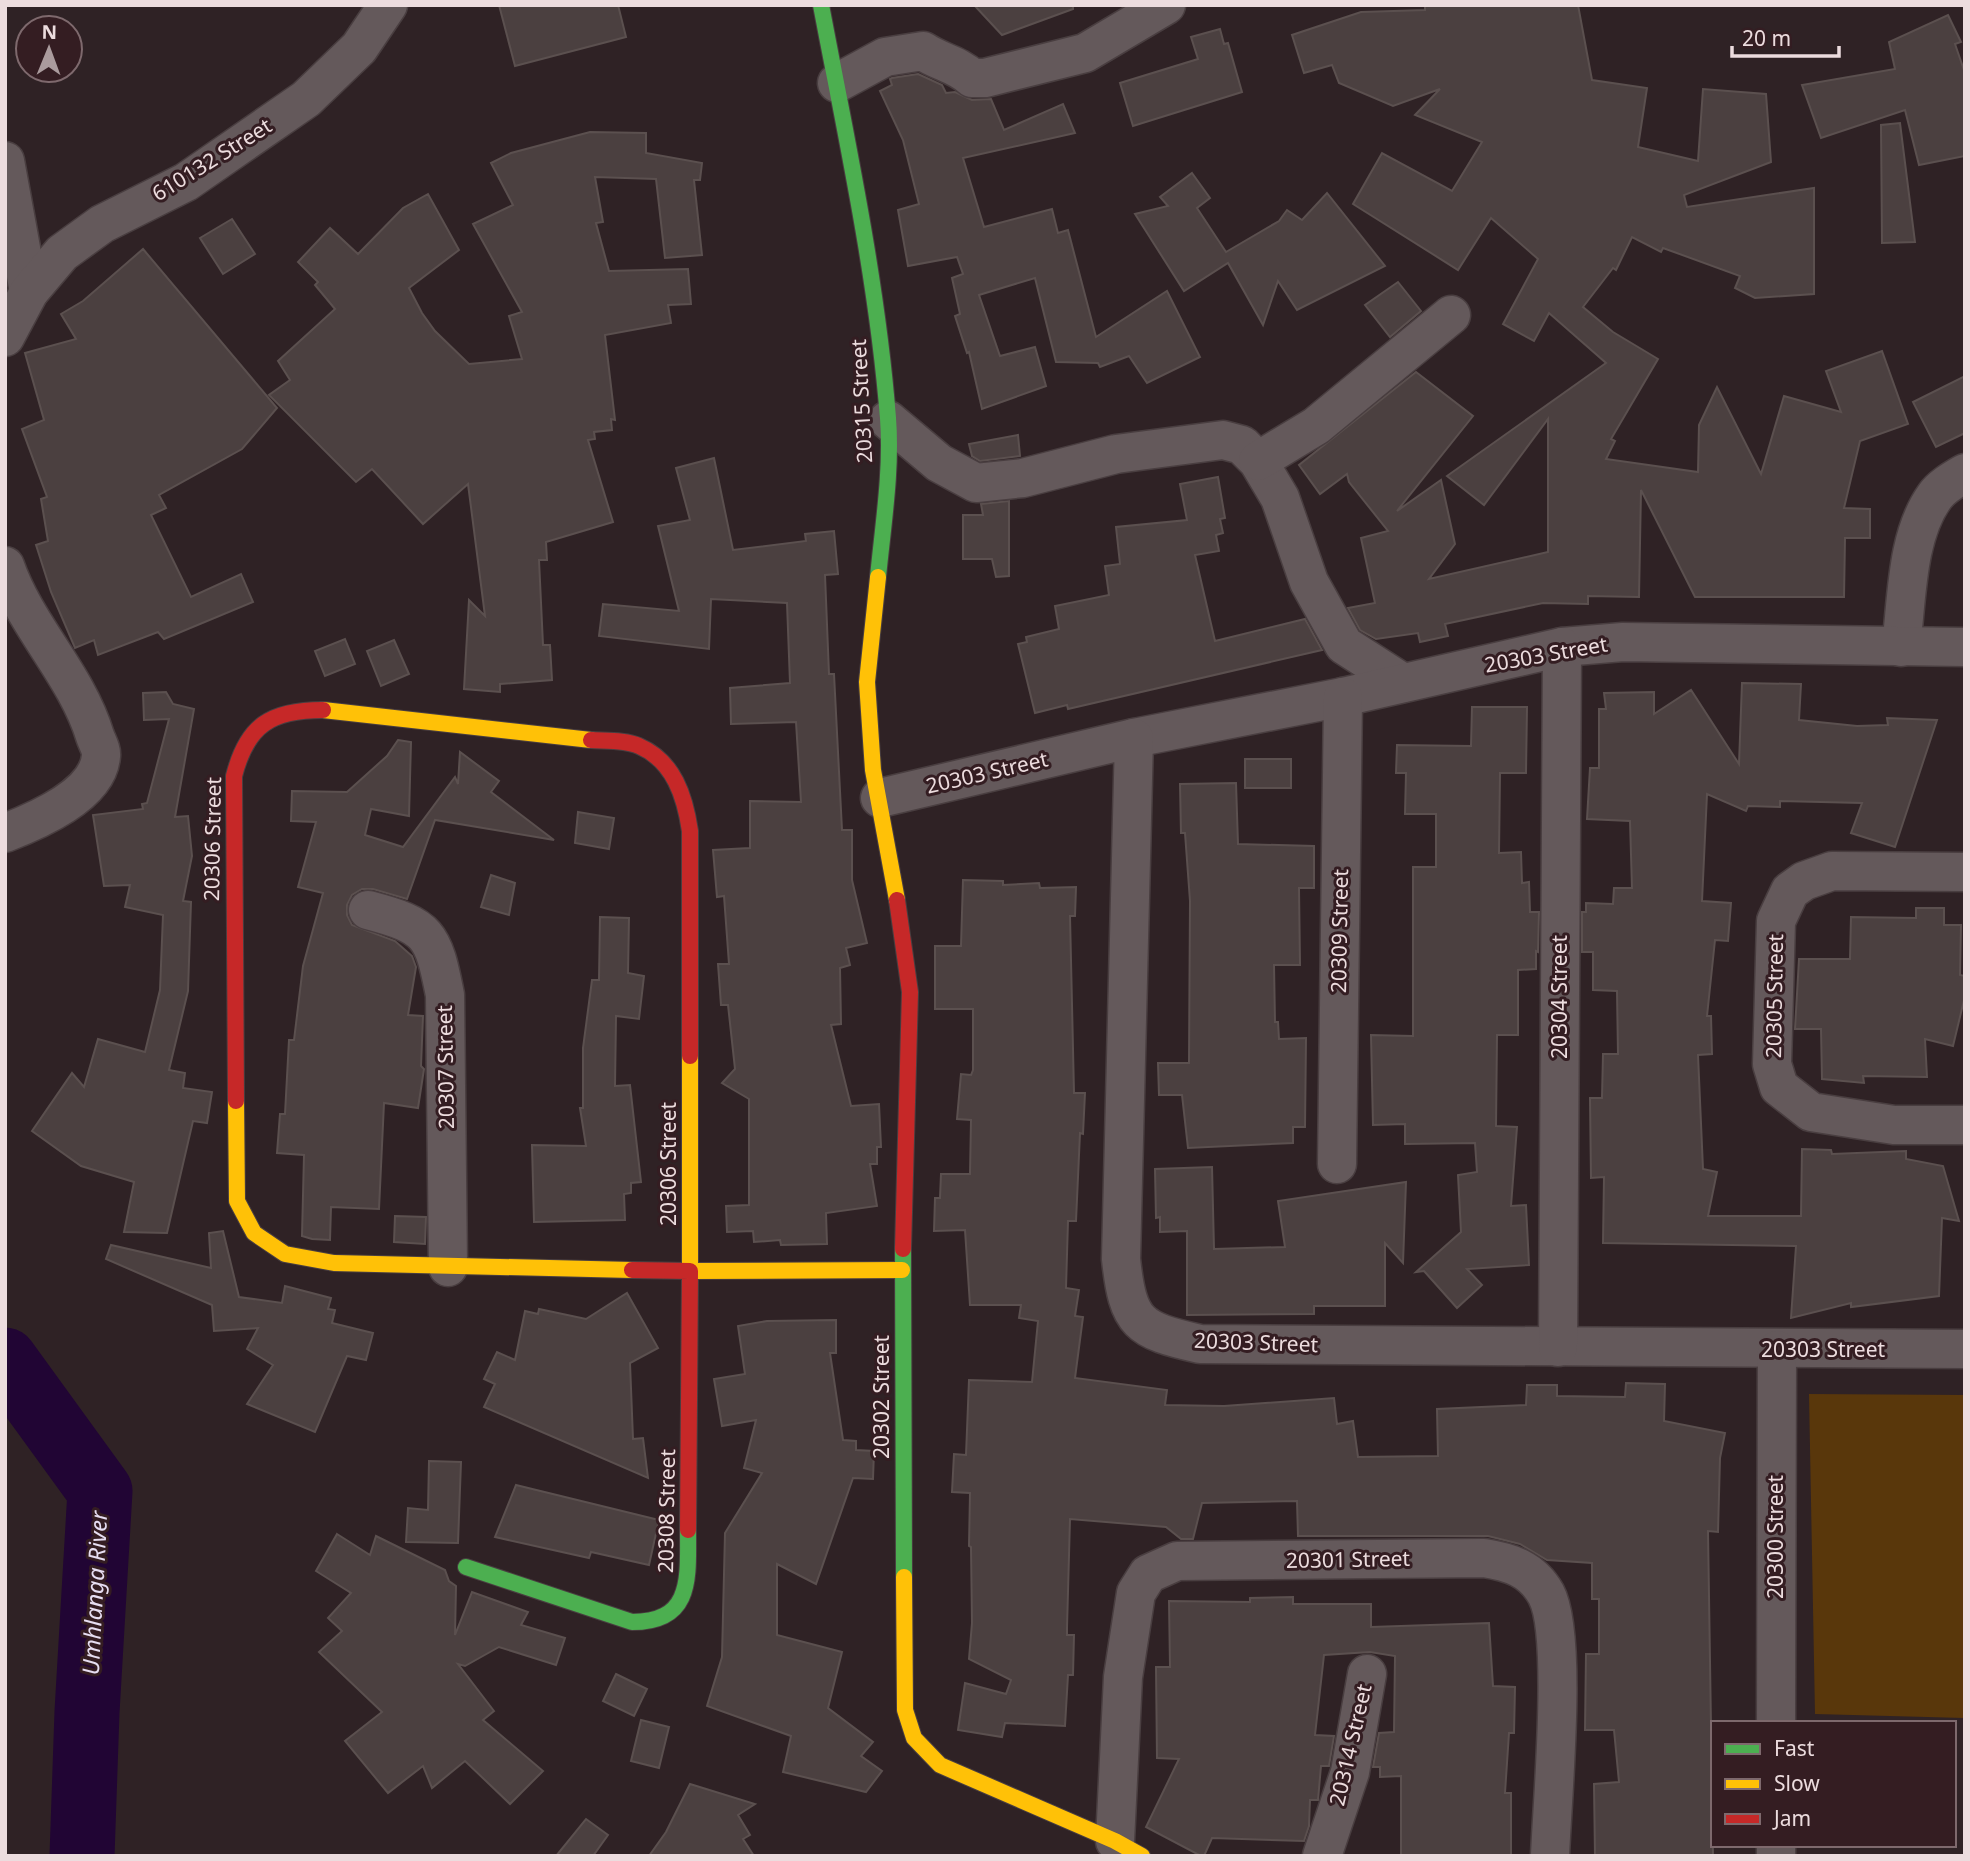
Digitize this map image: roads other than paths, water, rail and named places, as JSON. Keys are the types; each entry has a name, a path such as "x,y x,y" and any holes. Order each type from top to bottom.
{"street":[{"name":"610132 Street","path":"5,337 29,292 62,253 102,224 186,182 306,99 359,48 388,5"},
{"name":"20315 Street","path":"821,5 866,244 888,419 886,494 867,682 873,769 880,798"},
{"path":"837,83 885,57 923,51 942,63 962,69 972,78 1023,69 1085,52 1167,5"},
{"path":"5,160 29,292"},
{"path":"1258,461 1316,426 1451,315"},
{"path":"888,419 939,463 976,483 1023,478 1116,454 1223,440 1242,445 1258,461 1280,498 1309,582 1344,645 1402,683"},
{"path":"1901,647 1913,553 1924,514 1937,493 1965,473"},
{"path":"5,566 26,611 89,715 102,755 96,772 80,794 34,822 5,833"},
{"name":"20303 Street","path":"880,798 1134,738 1343,697 1562,647 1623,642 1965,647"},
{"name":"20304 Street","path":"1558,1347 1562,647"},
{"name":"20309 Street","path":"1337,1164 1343,697"},
{"name":"20306 Street","path":"690,1271 690,831 687,803 681,785 670,768 656,754 637,745 349,713 298,711 278,715 259,726 246,740 232,788 237,1201 242,1219 261,1240 287,1255 317,1260 448,1267 690,1271 902,1270"},
{"name":"20303 Street","path":"1134,738 1121,1259 1124,1289 1139,1320 1149,1331 1200,1344 1777,1350 1965,1349"},
{"name":"20302 Street","path":"880,798 905,939 910,992 902,1270 905,1710 914,1738 940,1765 1129,1848"},
{"name":"20305 Street","path":"1965,872 1832,871 1804,881 1790,891 1776,921 1772,1064 1779,1087 1811,1112 1894,1125 1965,1125"},
{"name":"20307 Street","path":"368,910 403,919 427,934 438,960 445,995 448,1267"},
{"name":"20308 Street","path":"466,1567 632,1622 653,1623 668,1619 680,1605 686,1583 688,1552 690,1271"},
{"name":"20300 Street","path":"1776,1721 1777,1350"},
{"name":"20301 Street","path":"1129,1848 1123,1677 1136,1593 1149,1574 1177,1561 1484,1558 1510,1562 1523,1569 1537,1581 1553,1609 1557,1649 1550,1856"},
{"name":"20314 Street","path":"1322,1856 1350,1772 1367,1674"}],"waterway":[{"name":"Umhlanga River","path":"5,1360 100,1491 82,1856"}]}
